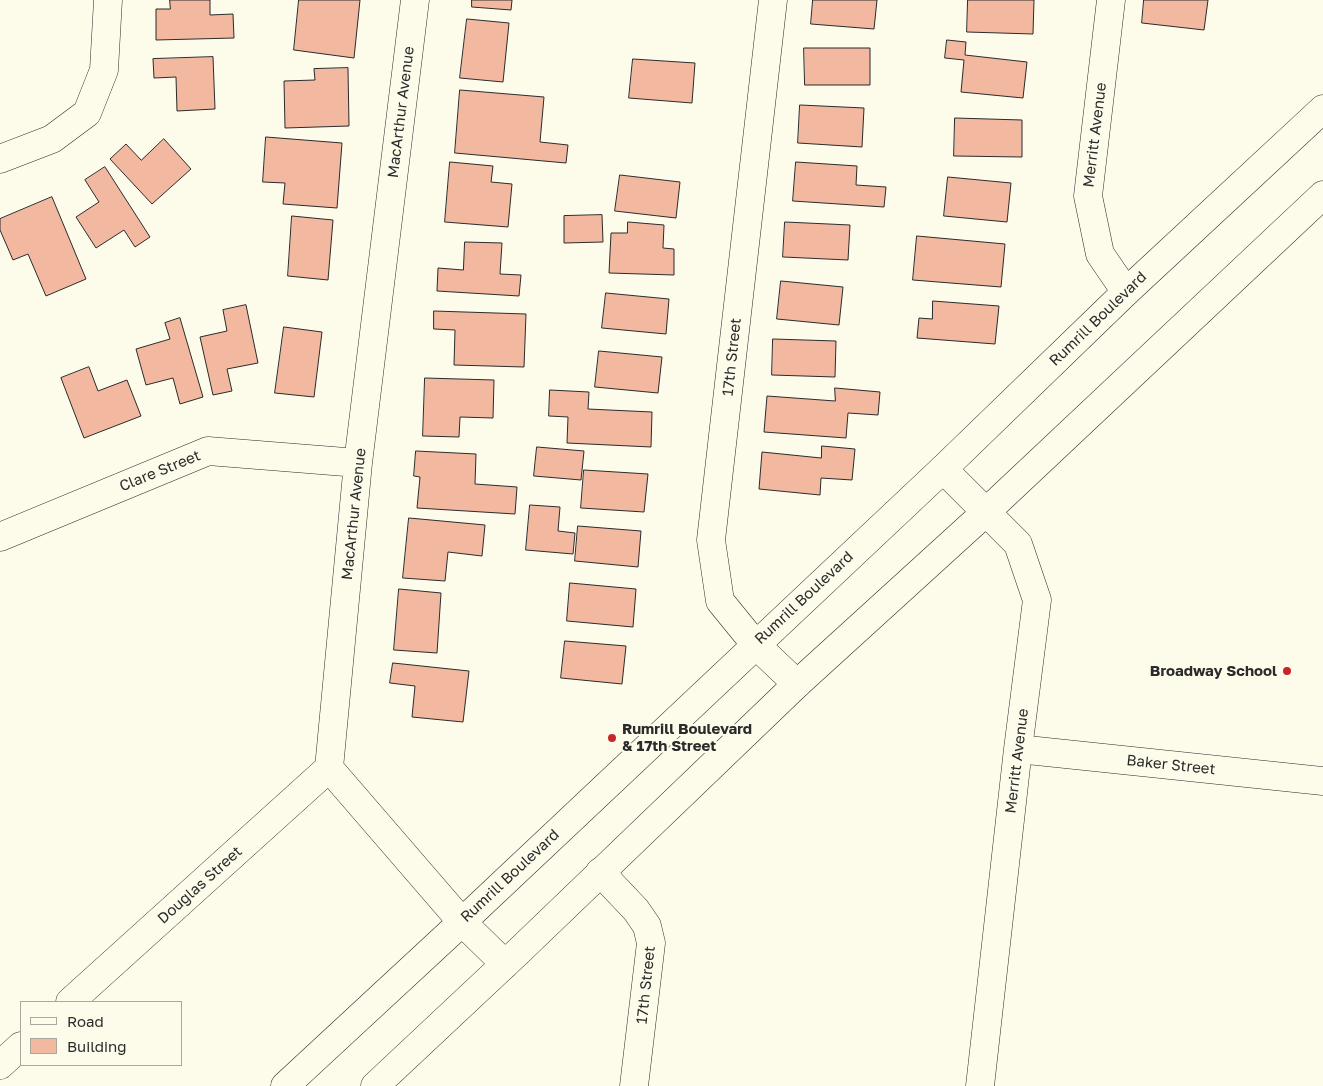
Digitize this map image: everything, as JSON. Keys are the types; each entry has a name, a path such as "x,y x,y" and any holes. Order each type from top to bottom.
{"street":[{"path":"0,159 52,139 87,113 104,70 108,0"},
{"name":"MacArthur Avenue","path":"330,768 358,463 414,0"},
{"name":"17th Street","path":"772,0 711,540 720,601 755,644 797,684"},
{"name":"Merritt Avenue","path":"1111,0 1088,196 1100,254 1126,292"},
{"name":"Rumrill Boulevard","path":"285,1086 462,922 943,469 1126,292 1323,109"},
{"path":"375,1086 797,684 986,512 1323,195"},
{"name":"Clare Street","path":"0,537 208,451 358,463"},
{"name":"Merritt Avenue","path":"943,469 1018,544 1037,600 1018,749 980,1086"},
{"name":"Baker Street","path":"1018,749 1323,781"},
{"path":"330,768 462,922 505,964"},
{"name":"Douglas Street","path":"71,1001 330,768"},
{"name":"17th Street","path":"600,872 636,910 647,926 651,943 634,1086"},
{"path":"0,1065 20,1047"}],"building":[{"path":"170,0 210,0 210,15 233,14 234,38 156,40 156,9 170,9"},
{"path":"299,0 360,0 354,58 294,50"},
{"path":"472,0 512,0 511,10 472,7"},
{"path":"813,0 877,0 874,29 811,24"},
{"path":"968,0 1034,0 1033,34 967,32"},
{"path":"1144,0 1208,0 1204,30 1142,23"},
{"path":"467,19 509,23 503,82 460,78"},
{"path":"947,40 966,42 965,55 1027,62 1023,98 961,92 964,60 945,58"},
{"path":"804,48 870,48 870,85 805,85"},
{"path":"213,57 215,109 177,111 176,77 154,78 153,59"},
{"path":"633,59 695,63 692,103 629,98"},
{"path":"348,68 349,126 285,128 284,81 315,80 314,69"},
{"path":"460,90 544,97 540,142 568,145 566,163 455,153"},
{"path":"800,105 864,108 862,147 798,143"},
{"path":"955,118 1022,120 1022,157 954,156"},
{"path":"266,137 342,143 337,208 283,204 285,183 263,182"},
{"path":"164,139 191,169 152,204 110,159 126,144 141,160"},
{"path":"450,162 493,166 491,182 512,184 508,227 445,222"},
{"path":"796,162 857,166 856,185 886,187 884,207 793,201"},
{"path":"105,167 150,237 135,247 124,230 96,248 76,217 99,202 85,180"},
{"path":"620,175 680,182 676,218 615,211"},
{"path":"948,177 1011,183 1007,222 944,216"},
{"path":"52,197 86,279 46,296 28,254 13,260 0,230 0,219"},
{"path":"602,215 603,242 564,243 564,216"},
{"path":"292,216 333,220 328,280 288,276"},
{"path":"628,222 664,225 663,248 674,249 674,275 609,273 611,233 627,233"},
{"path":"785,222 850,225 848,260 783,257"},
{"path":"917,236 1005,244 1001,287 913,280"},
{"path":"465,242 502,243 500,274 521,275 519,296 437,291 438,268 463,270"},
{"path":"781,281 843,287 839,325 777,319"},
{"path":"606,293 669,299 666,334 602,328"},
{"path":"933,301 999,306 995,344 917,338 919,318 932,319"},
{"path":"246,305 258,363 227,369 232,391 213,395 200,337 227,331 223,310"},
{"path":"434,311 526,314 524,367 454,365 455,330 434,329"},
{"path":"180,318 203,397 180,404 173,378 146,385 136,349 170,339 165,323"},
{"path":"284,327 322,332 314,397 275,393"},
{"path":"773,339 836,341 835,377 772,375"},
{"path":"599,351 662,357 658,393 595,387"},
{"path":"89,367 98,391 127,380 141,416 84,438 61,378"},
{"path":"425,378 494,380 493,418 460,417 459,437 423,436"},
{"path":"835,388 880,392 878,415 848,413 846,438 764,432 767,396 835,401"},
{"path":"550,390 589,392 588,409 652,412 651,447 567,443 568,417 549,416"},
{"path":"822,446 855,449 852,480 821,478 820,495 759,489 762,452 821,458"},
{"path":"537,447 584,451 581,480 534,476"},
{"path":"416,451 476,454 475,484 517,487 515,514 417,508 420,477 414,476"},
{"path":"584,470 648,474 644,512 581,508"},
{"path":"530,505 560,507 558,531 575,533 573,554 526,550"},
{"path":"409,518 485,525 482,556 448,552 445,581 403,578"},
{"path":"578,526 641,531 638,567 575,561"},
{"path":"570,583 636,589 633,627 567,621"},
{"path":"399,589 441,593 437,653 394,650"},
{"path":"565,641 626,646 622,684 561,678"},
{"path":"393,663 469,671 463,722 412,717 415,686 390,683"}],"place":[{"name":"Broadway School","path":"1287,671"},
{"name":"Rumrill Boulevard & 17th Street","path":"612,738"}]}
